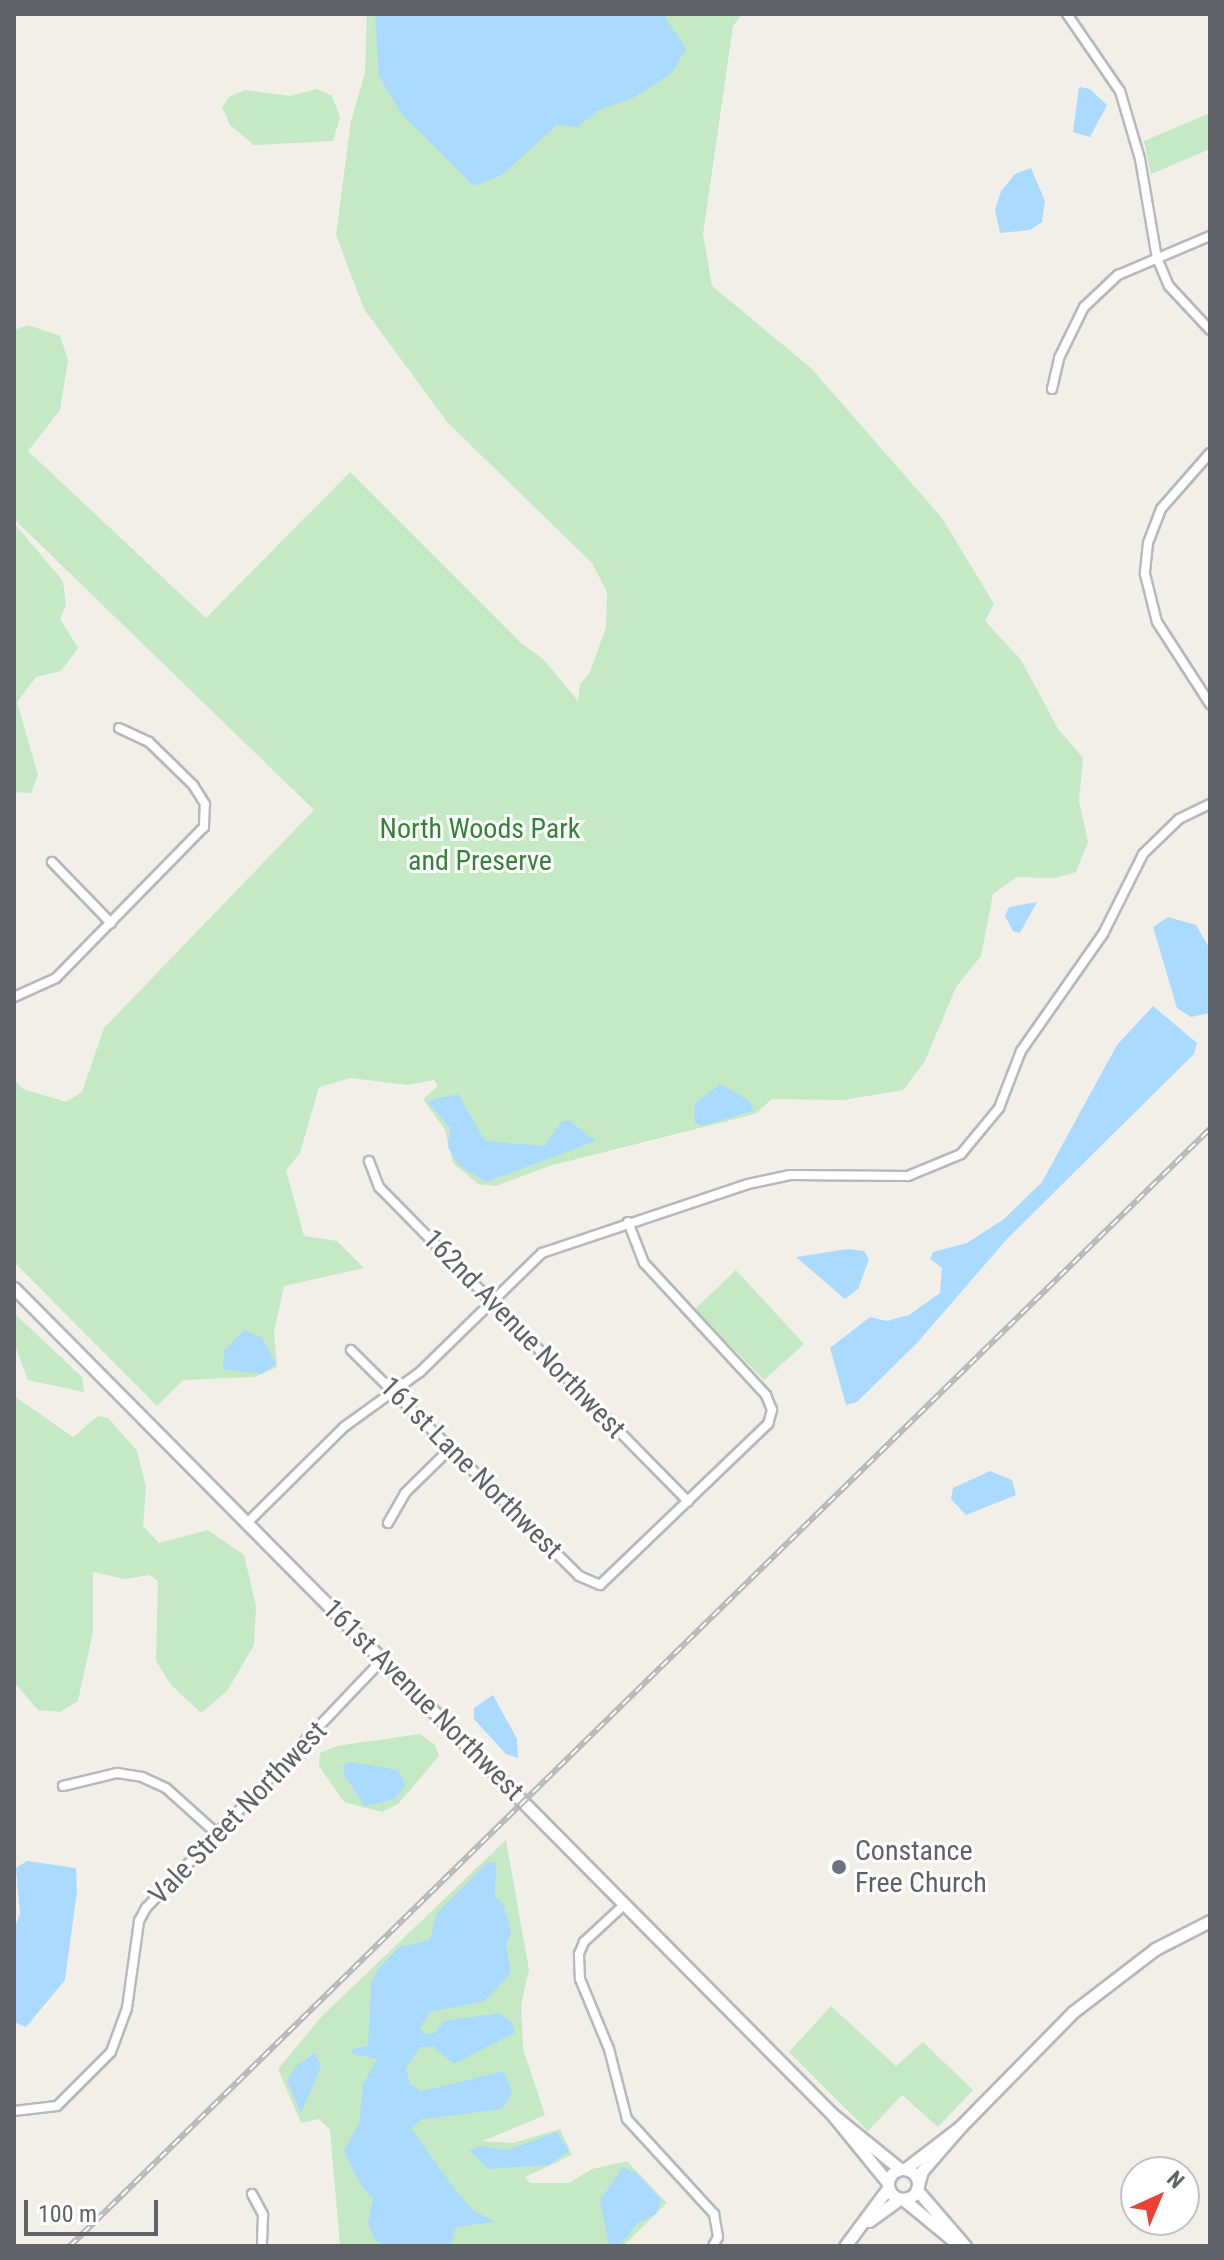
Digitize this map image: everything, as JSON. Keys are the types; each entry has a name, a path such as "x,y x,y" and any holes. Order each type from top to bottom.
{"main road":[{"name":"161st Avenue Northwest","path":"14,1288 832,2114 888,2186 962,2246"},
{"path":"868,2221 918,2187 922,2171 960,2127 1116,1977 1155,1949 1210,1921"},
{"name":"161st Avenue Northwest","path":"832,2114 903,2169 962,2246"},
{"path":"845,2246 868,2221 888,2186 903,2169 960,2127"}],"street":[{"path":"1067,14 1120,91 1140,159 1157,258 1169,286 1210,330"},
{"path":"1052,389 1059,358 1084,307 1118,275 1210,236"},
{"path":"1210,453 1158,514 1147,549 1145,580 1159,627 1210,704"},
{"path":"14,997 51,982 198,837 205,816 201,794 149,742 119,728"},
{"path":"247,1523 344,1427 394,1392 542,1253 748,1184 790,1175 908,1176 961,1154 999,1108 1021,1051 1103,934 1143,854 1179,819 1210,804"},
{"path":"52,862 111,923"},
{"name":"162nd Avenue Northwest","path":"369,1161 379,1187 492,1298 688,1501"},
{"path":"628,1222 644,1263 766,1395 772,1410 768,1424 688,1501"},
{"name":"161st Lane Northwest","path":"351,1350 593,1584 618,1571 688,1501"},
{"path":"388,1523 405,1493 451,1448"},
{"name":"Vale Street Northwest","path":"14,2111 57,2106 111,2052 127,2008 139,1921 168,1882 382,1660"},
{"path":"63,1786 117,1773 142,1777 166,1788 216,1833"},
{"path":"625,1904 584,1942 577,1966 609,2049 627,2119 706,2203 718,2237 713,2246"},
{"path":"252,2194 263,2215 262,2246"}],"green space":[{"name":"North Woods Park and Preserve","path":"367,14 742,14 733,26 703,234 712,286 811,368 942,518 994,604 985,621 1021,660 1058,729 1083,758 1079,801 1088,842 1076,872 1055,878 1017,877 993,894 981,956 956,987 925,1061 903,1090 843,1100 772,1099 755,1114 549,1166 496,1186 478,1184 453,1163 445,1130 423,1099 438,1086 434,1080 408,1085 351,1078 319,1087 300,1153 286,1170 304,1236 337,1241 364,1268 284,1286 274,1332 277,1367 255,1377 183,1380 157,1406 14,1262 14,1080 23,1089 66,1102 82,1092 104,1028 314,810 14,519 14,330 28,325 60,336 68,360 60,410 28,451 206,618 350,472 521,643 544,660 578,701 580,684 589,674 606,628 607,592 592,563 448,423 364,309 336,235 351,121 365,73"},
{"path":"317,89 332,96 340,117 333,141 254,145 230,125 222,107 229,97 245,90 290,96"},
{"path":"1210,113 1210,149 1151,174 1144,141"},
{"path":"14,523 63,581 66,605 60,619 78,648 61,671 36,677 17,702 38,775 31,793 14,792"},
{"path":"736,1270 804,1344 764,1380 695,1309"},
{"path":"14,1313 82,1377 84,1392 28,1380 15,1345"},
{"path":"14,1396 73,1437 98,1416 108,1418 137,1451 146,1487 143,1526 159,1543 208,1530 244,1555 256,1606 254,1645 227,1691 201,1713 171,1685 156,1661 158,1581 149,1575 125,1579 93,1572 93,1631 78,1701 60,1712 38,1710 14,1682"},
{"path":"420,1734 435,1745 439,1756 398,1804 382,1812 344,1802 319,1766 320,1753 337,1746"},
{"path":"506,1840 529,1970 521,2005 523,2049 545,2115 483,2141 513,2143 560,2129 572,2155 525,2177 530,2183 569,2183 592,2169 627,2161 667,2203 623,2246 340,2246 330,2130 319,2119 301,2123 278,2069 323,2015"},
{"path":"831,2006 896,2066 923,2042 973,2090 938,2127 902,2095 868,2131 789,2052"}],"water":[{"path":"375,14 663,14 686,49 672,73 633,98 599,110 578,127 557,125 502,175 474,186 402,115 379,76"},
{"path":"1079,87 1090,89 1107,105 1090,137 1073,132"},
{"path":"1031,168 1045,201 1042,222 1030,230 1000,233 995,210 1001,191 1015,174"},
{"path":"1037,902 1020,933 1013,931 1005,916 1009,907"},
{"path":"1168,917 1196,925 1210,949 1210,1013 1191,1017 1177,1008 1153,927"},
{"path":"1153,1006 1197,1043 1194,1054 1007,1239 917,1343 857,1402 846,1405 830,1348 870,1317 887,1321 909,1315 940,1293 942,1268 930,1259 933,1252 967,1243 1004,1219 1042,1182 1117,1045"},
{"path":"720,1084 750,1101 753,1111 702,1126 694,1122 695,1103"},
{"path":"458,1094 485,1141 544,1146 562,1121 570,1121 596,1141 486,1182 459,1165 448,1147 450,1128 427,1101"},
{"path":"848,1249 864,1251 869,1259 858,1289 845,1299 796,1257"},
{"path":"244,1330 262,1338 276,1364 261,1374 223,1369 224,1351"},
{"path":"990,1471 1012,1480 1016,1495 966,1515 951,1499 953,1488"},
{"path":"493,1695 517,1739 518,1758 506,1754 474,1719 474,1708"},
{"path":"350,1762 398,1770 405,1785 395,1799 365,1806 344,1775 343,1765"},
{"path":"27,1861 76,1868 77,1891 65,1980 26,2027 14,2022 14,1930 20,1913 16,1868"},
{"path":"488,1862 496,1863 495,1898 503,1903 511,1932 506,1944 511,1973 485,2001 430,2012 420,2028 426,2034 435,2033 444,2021 499,2013 512,2023 515,2033 454,2064 433,2047 420,2047 406,2068 410,2084 422,2091 504,2071 512,2093 502,2109 423,2119 411,2128 473,2210 495,2222 456,2227 450,2246 387,2246 376,2241 368,2224 373,2198 360,2184 344,2150 359,2124 363,2084 377,2059 352,2054 352,2049 368,2046 371,1983 378,1969 399,1947 430,1940 437,1913"},
{"path":"315,2053 321,2066 301,2113 287,2081 296,2066"},
{"path":"557,2132 569,2151 549,2165 488,2169 469,2150 481,2146 507,2150"},
{"path":"623,2167 638,2174 661,2200 656,2214 637,2224 621,2244 609,2246 600,2200"}],"railway":[{"path":"70,2246 1210,1129"}],"place":[{"name":"Constance Free Church","path":"839,1867"}]}
